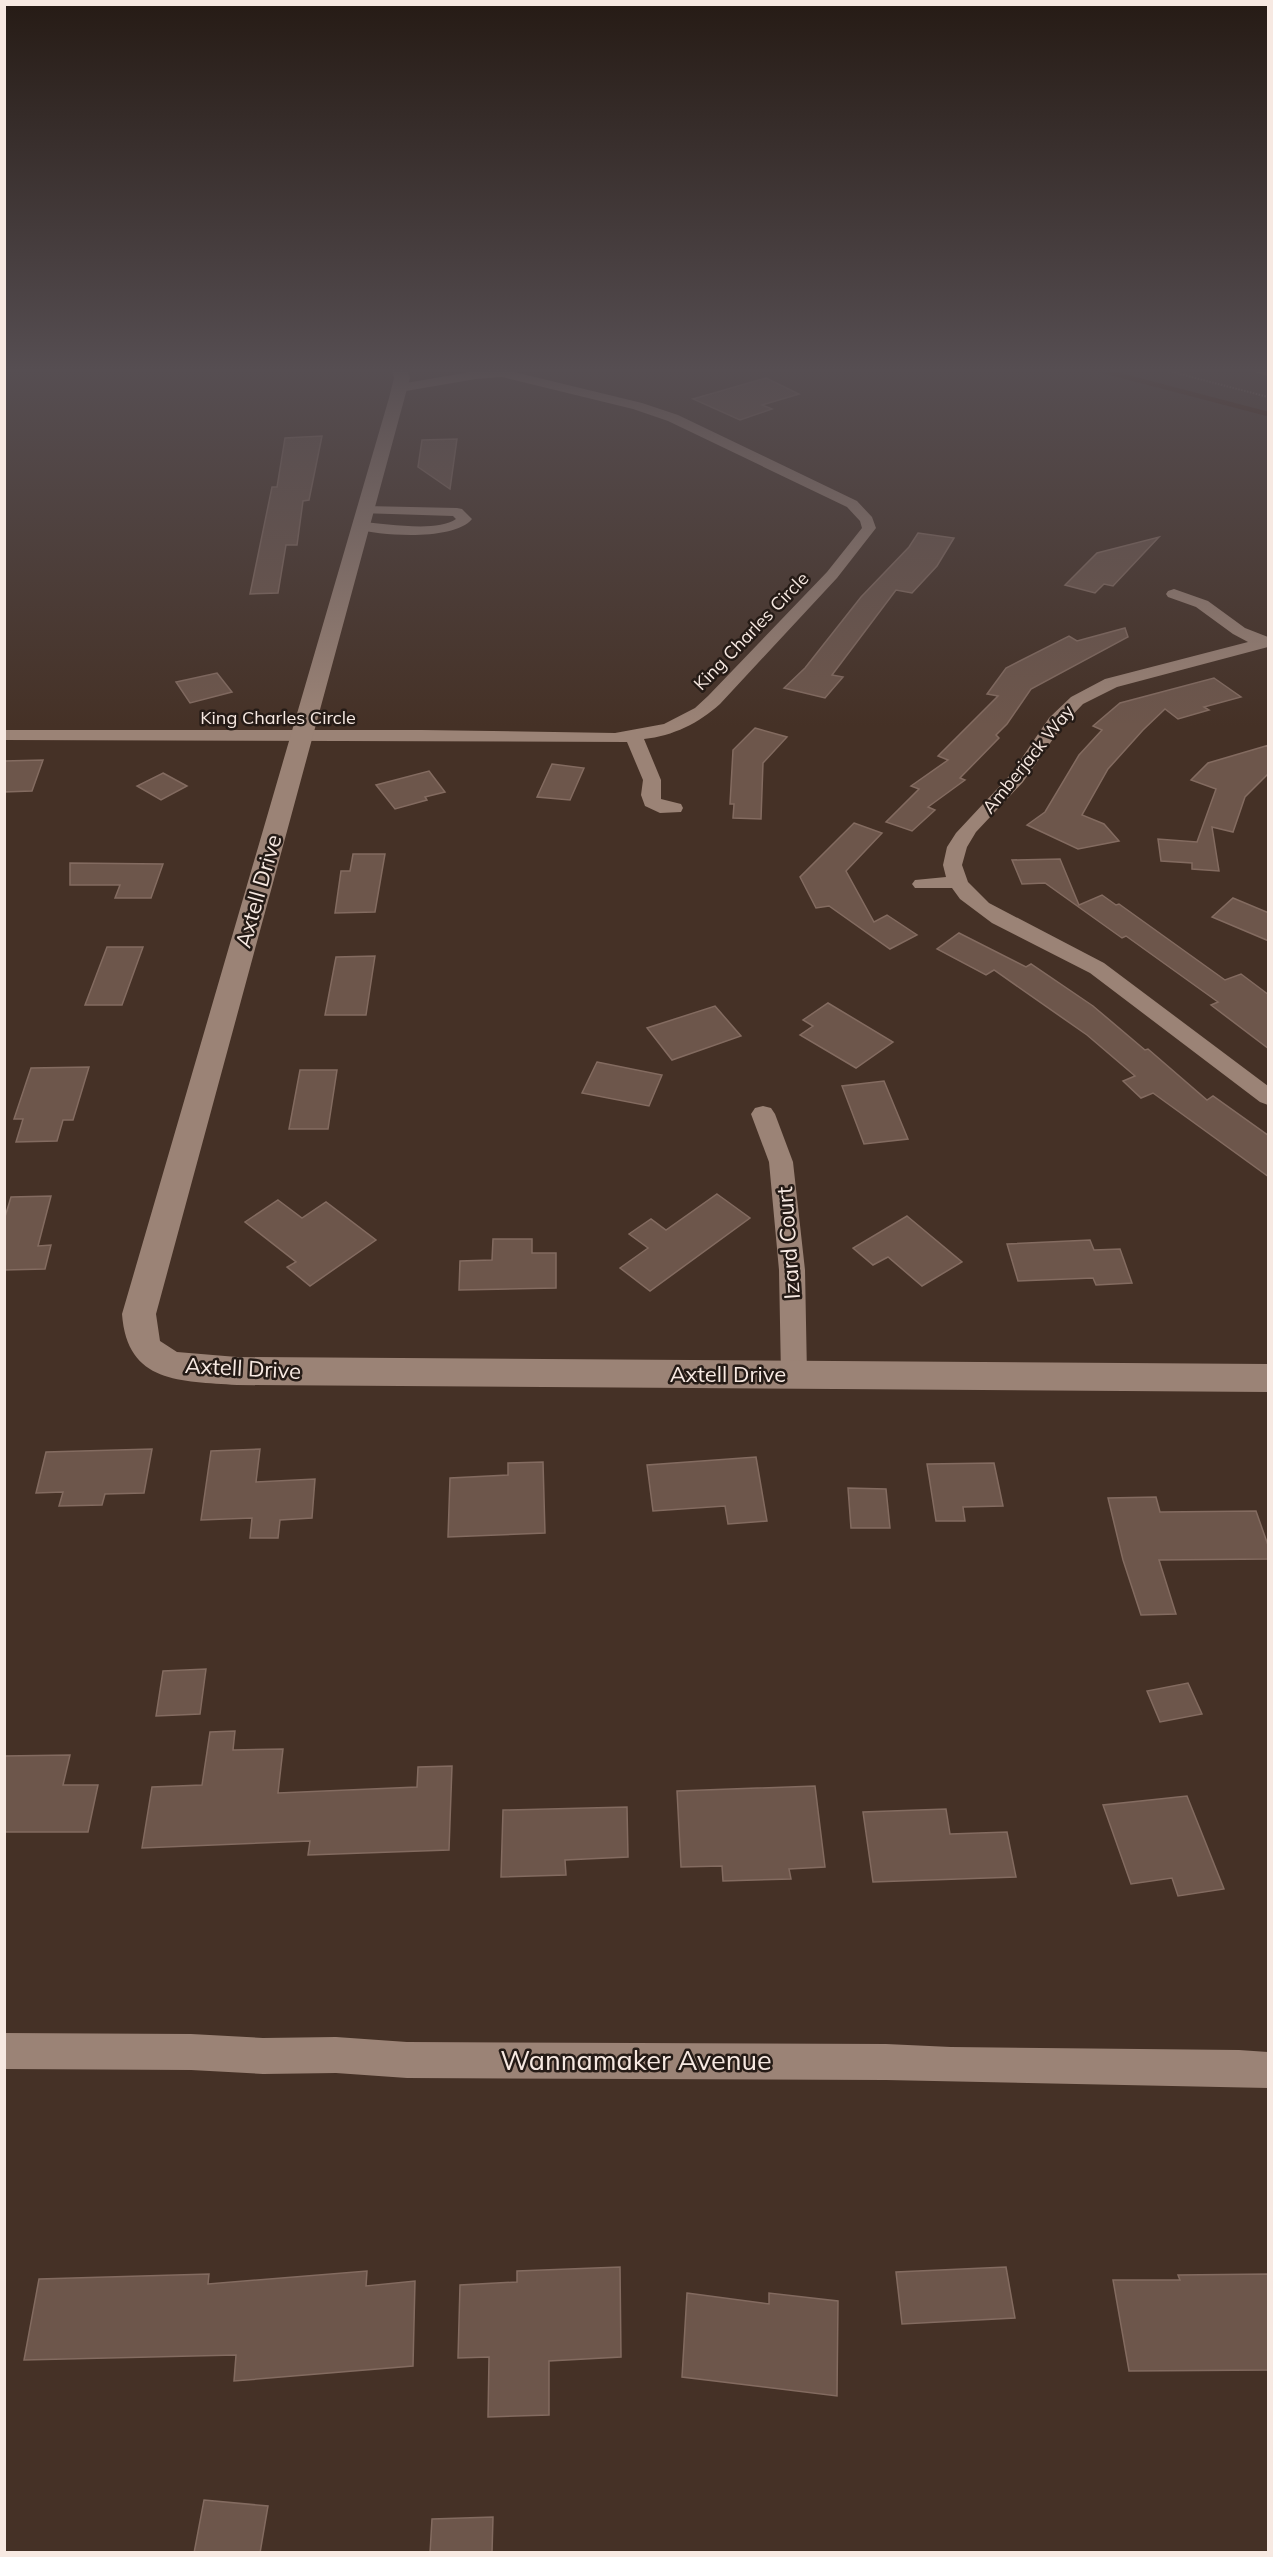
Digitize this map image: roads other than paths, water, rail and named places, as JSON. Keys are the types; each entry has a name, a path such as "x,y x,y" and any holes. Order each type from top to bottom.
{"street":[{"name":"Axtell Drive","path":"371,487 139,1314 141,1336 149,1351 160,1359 182,1367 237,1371 1269,1378"},
{"name":"King Charles Circle","path":"4,735 302,737 422,735 594,738 653,734 701,712 714,700 832,575 865,536 869,528 867,520 852,504 819,487"},
{"path":"457,512 465,519 454,526 436,528 363,518 457,512"},
{"path":"1174,594 1202,604 1239,631 1266,642"},
{"name":"Amberjack Way","path":"958,882 954,870 957,847 973,826 1009,789 1030,762 1046,734 1071,704 1088,692 1111,683 1266,642"},
{"path":"634,736 652,780 650,795 652,802 660,807 674,808"},
{"path":"922,884 958,882 967,895 994,917 1077,955 1269,1097"},
{"name":"Izard Court","path":"763,1114 781,1161 792,1270 794,1375"},
{"name":"Wannamaker Avenue","path":"4,2051 191,2052 263,2056 336,2055 406,2060 851,2061 1269,2070"}]}
